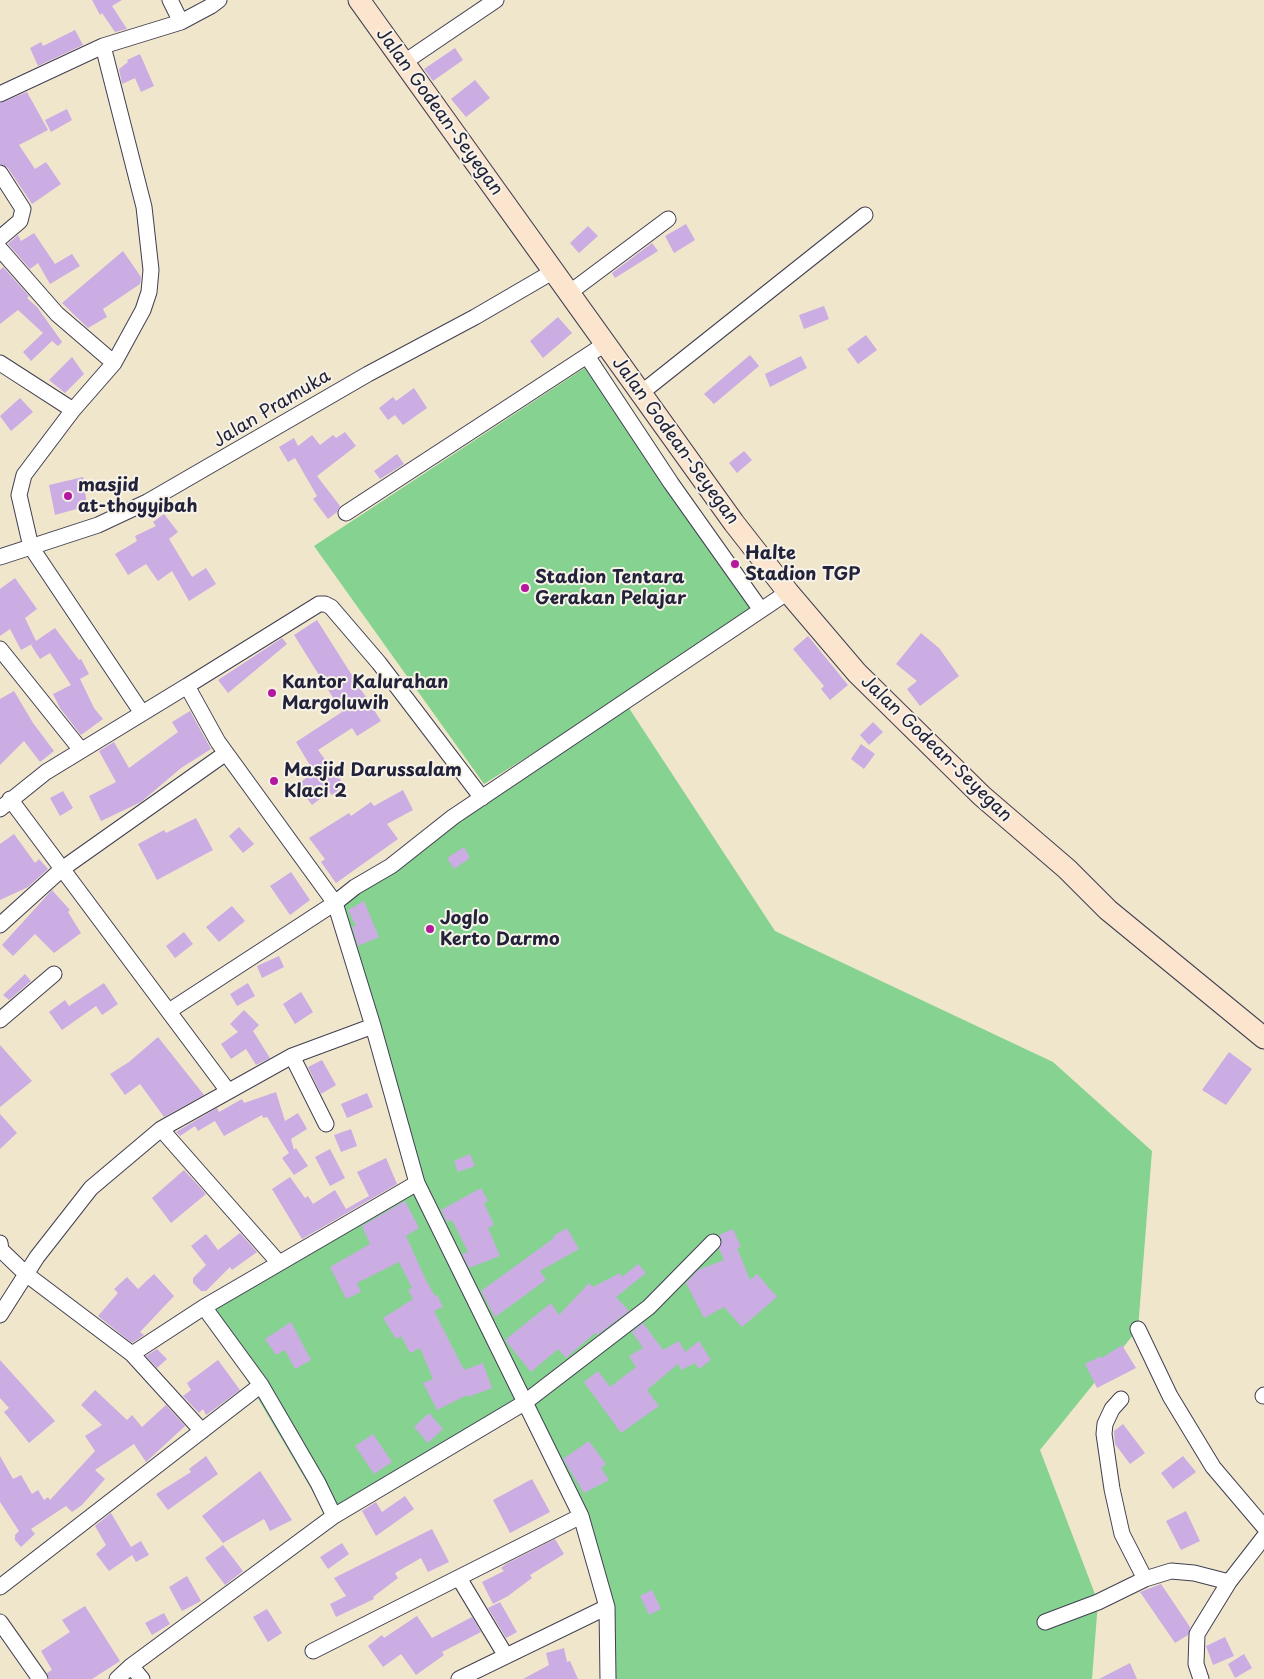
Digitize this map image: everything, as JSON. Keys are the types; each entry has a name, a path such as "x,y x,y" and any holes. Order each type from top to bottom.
{"main road":[{"name":"Jalan Godean-Seyegan","path":"359,0 403,64 554,270 641,393 788,592 857,673 982,796 1067,869 1115,916 1264,1038"}],"street":[{"path":"170,0 181,22"},
{"path":"0,94 103,46 181,22 219,0"},
{"path":"403,64 496,0"},
{"path":"103,46 144,207 151,270 150,292 143,310 114,363 73,410 24,475 18,495 31,547 142,713"},
{"path":"0,173 23,209 20,221 0,238"},
{"path":"641,393 865,215"},
{"path":"569,292 668,219"},
{"path":"0,249 57,314 114,363"},
{"name":"Jalan Pramuka","path":"0,557 98,525 147,502 368,374 475,317 554,270"},
{"path":"346,513 606,344"},
{"path":"588,356 671,483 761,610"},
{"path":"0,363 73,410"},
{"path":"169,1011 335,903 355,887 391,866 453,817 788,592"},
{"path":"228,1091 62,870 5,804 81,750 115,732 142,713 319,604 331,607 379,663 482,798"},
{"path":"0,649 81,750"},
{"path":"187,686 226,753 335,903 373,1026 417,1182 581,1516 607,1607 608,1679"},
{"path":"0,925 62,870 226,753"},
{"path":"0,1020 54,974"},
{"path":"0,1315 26,1274 91,1188 161,1129 292,1056 373,1026"},
{"path":"292,1056 326,1124"},
{"path":"161,1129 279,1263"},
{"path":"132,1354 204,1307 417,1182"},
{"path":"117,1679 131,1666 334,1516 524,1403 649,1307 713,1242"},
{"path":"0,1243 1,1250 26,1274 132,1354 202,1431"},
{"path":"204,1307 260,1386 318,1483 334,1516"},
{"path":"1138,1329 1170,1396 1213,1467 1264,1527"},
{"path":"0,1587 260,1386"},
{"path":"1121,1399 1112,1409 1105,1424 1104,1434 1112,1489 1122,1534 1145,1579"},
{"path":"313,1651 581,1516"},
{"path":"1202,1679 1196,1664 1197,1634 1228,1582 1264,1537"},
{"path":"1044,1622 1098,1602 1145,1579 1171,1571 1194,1572 1228,1582"},
{"path":"458,1578 506,1656"},
{"path":"459,1679 607,1607"},
{"path":"0,1622 40,1679"},
{"path":"131,1666 142,1679"}],"green space":[{"name":"Stadion Tentara Gerakan Pelajar","path":"592,363 761,610 484,784 314,546"},
{"path":"625,702 775,931 1053,1062 1152,1151 1138,1329 1040,1450 1098,1602 1092,1679 607,1679 607,1607 581,1516 525,1403 330,1521 204,1307 417,1182 335,903"}],"building":[{"path":"92,0 122,0 112,6 127,29 115,32 102,13 100,15"},
{"path":"75,30 83,45 38,66 30,48 41,42 43,46"},
{"path":"455,48 463,60 433,81 424,69"},
{"path":"140,54 154,86 141,92 135,78 122,84 119,69 128,62 127,60"},
{"path":"475,80 490,98 466,117 451,99"},
{"path":"27,92 48,130 19,145 35,169 46,162 61,184 32,204 8,168 0,164 0,103"},
{"path":"67,109 72,120 51,132 45,120"},
{"path":"686,224 695,240 674,253 665,236"},
{"path":"588,226 598,236 579,253 570,243"},
{"path":"34,233 55,264 72,254 80,266 50,284 38,263 30,269 8,244 18,235 21,241"},
{"path":"652,243 658,251 615,278 612,273"},
{"path":"123,251 141,277 140,284 103,309 107,317 88,328 62,303"},
{"path":"3,267 29,296 27,298 37,307 62,342 58,346 52,341 31,361 23,352 43,333 18,310 0,324 0,270"},
{"path":"824,306 829,319 804,329 799,315"},
{"path":"558,317 572,333 543,358 530,341"},
{"path":"866,335 877,350 858,364 847,349"},
{"path":"750,355 759,366 714,404 704,394"},
{"path":"801,356 807,368 770,387 765,374"},
{"path":"72,357 84,374 65,393 49,380"},
{"path":"414,388 427,408 403,425 395,415 388,420 379,408 393,397 396,401"},
{"path":"20,398 33,412 11,431 0,416"},
{"path":"345,432 356,446 317,476 340,506 337,512 328,519 313,499 317,496 295,458 288,462 279,447 294,438 298,446 312,435 320,445 333,435 336,438"},
{"path":"744,451 752,460 737,473 729,463"},
{"path":"397,454 404,464 380,479 374,471"},
{"name":"masjid at-thoyyibah","path":"83,477 87,506 55,515 49,485"},
{"path":"164,514 178,532 169,539 192,577 206,568 216,584 189,601 172,571 158,581 146,564 128,575 115,554 137,541 135,536 156,526 153,522"},
{"path":"15,578 37,609 25,618 36,641 55,628 79,660 81,659 89,674 80,679 94,708 103,719 81,735 60,708 53,694 71,685 50,653 40,659 31,645 34,643 21,650 10,629 0,636 0,589"},
{"path":"317,620 381,721 357,736 352,728 318,750 345,786 332,795 329,792 312,805 297,785 314,772 296,742 342,712 294,635"},
{"path":"921,633 939,648 959,676 920,706 907,689 917,681 896,664"},
{"path":"808,636 848,685 830,700 821,689 824,686 793,649"},
{"path":"282,638 287,644 228,693 218,680"},
{"path":"14,691 33,723 54,751 40,762 24,741 0,765 0,699"},
{"path":"190,711 211,749 181,768 141,802 101,821 89,796 116,782 99,751 114,742 129,768 178,732 172,722"},
{"path":"873,722 883,732 869,745 860,735"},
{"path":"861,744 875,754 864,769 851,759"},
{"path":"403,790 413,810 387,824 398,839 336,883 321,862 325,859 309,838 349,813 351,816 371,802 374,806"},
{"path":"63,791 73,808 60,816 50,798"},
{"path":"196,818 213,850 157,880 138,844 164,830 166,833"},
{"path":"239,827 254,844 243,853 229,836"},
{"path":"14,834 35,863 39,859 48,869 28,887 0,900 0,844"},
{"path":"464,847 470,858 454,869 447,858"},
{"path":"291,872 310,900 290,915 270,886"},
{"path":"52,890 70,910 68,912 81,933 54,953 35,934 13,956 2,945"},
{"path":"364,901 379,937 358,946 352,927 356,926 348,910"},
{"path":"232,906 245,921 219,942 206,927"},
{"path":"184,932 193,944 175,958 166,946"},
{"path":"279,956 284,967 262,978 257,966"},
{"path":"25,974 31,981 9,1000 3,995"},
{"path":"104,983 118,1004 102,1015 96,1006 62,1030 49,1012 65,1000 69,1006"},
{"path":"248,983 255,996 237,1006 230,994"},
{"path":"301,992 313,1012 295,1024 283,1004"},
{"path":"244,1010 259,1025 253,1031 270,1058 256,1065 246,1049 231,1059 221,1044 238,1032 230,1024"},
{"path":"158,1037 204,1095 164,1117 140,1084 125,1095 110,1074 129,1062"},
{"path":"0,1045 32,1081 0,1107"},
{"path":"1229,1052 1252,1069 1226,1105 1202,1090"},
{"path":"322,1060 336,1085 321,1094 308,1067"},
{"path":"276,1092 285,1121 298,1113 307,1129 291,1139 294,1150 296,1148 308,1166 294,1175 282,1158 289,1153 267,1117 263,1118 262,1115 224,1136 215,1121 198,1131 195,1126 180,1136 176,1132 217,1108 219,1112 242,1099 244,1103"},
{"path":"367,1093 373,1107 347,1118 341,1104"},
{"path":"0,1114 17,1133 0,1149"},
{"path":"351,1129 357,1146 341,1152 334,1135"},
{"path":"330,1149 345,1178 330,1186 315,1157"},
{"path":"470,1154 475,1166 458,1172 454,1161"},
{"path":"386,1158 397,1184 302,1239 272,1189 290,1177 305,1198 308,1196 313,1204 335,1190 346,1209 369,1196 357,1172"},
{"path":"184,1170 206,1194 171,1223 152,1198"},
{"path":"481,1188 488,1201 484,1203 494,1225 488,1228 500,1256 469,1268 462,1254 468,1252 452,1220 447,1222 441,1210"},
{"path":"405,1201 419,1228 406,1236 426,1280 443,1307 434,1311 464,1370 483,1363 492,1388 468,1397 467,1395 437,1410 423,1383 433,1379 420,1348 410,1353 401,1336 396,1339 383,1318 413,1299 408,1290 412,1288 399,1262 357,1283 361,1292 346,1299 330,1267 370,1244 362,1226"},
{"path":"567,1228 579,1249 540,1271 546,1280 495,1317 481,1291 554,1238 553,1236"},
{"path":"733,1229 741,1247 737,1248 750,1280 757,1274 777,1297 742,1327 724,1307 704,1318 686,1283 698,1270 724,1260 719,1249 722,1240 719,1235"},
{"path":"240,1233 257,1252 232,1270 230,1267 206,1291 201,1291 193,1283 193,1278 206,1265 191,1246 206,1234 218,1250"},
{"path":"638,1264 646,1273 616,1297 629,1311 597,1335 595,1333 566,1358 558,1349 531,1372 505,1340 551,1303 559,1315 589,1283 593,1287 620,1273 622,1277"},
{"path":"154,1274 174,1296 140,1332 144,1335 132,1343 98,1316 118,1293 114,1289 127,1277 138,1289"},
{"path":"291,1322 311,1360 295,1369 285,1350 276,1355 265,1339"},
{"path":"643,1323 663,1350 679,1341 685,1352 699,1341 711,1360 699,1369 695,1363 681,1370 678,1364 647,1390 659,1406 621,1433 584,1382 598,1371 610,1387 636,1367 629,1356 643,1348 632,1332"},
{"path":"1122,1345 1136,1368 1097,1388 1085,1364 1101,1356 1102,1358"},
{"path":"157,1349 167,1359 157,1368 146,1356"},
{"path":"0,1360 55,1421 29,1443 4,1412 9,1408 0,1398"},
{"path":"218,1360 240,1390 206,1415 203,1409 199,1413 183,1396 191,1390 187,1383"},
{"path":"95,1390 127,1420 132,1415 142,1427 166,1405 185,1426 146,1462 134,1444 95,1470 105,1479 82,1505 72,1512 66,1506 31,1529 35,1534 21,1547 15,1540 15,1535 19,1531 0,1502 0,1456 13,1479 21,1475 32,1494 38,1490 44,1500 48,1497 50,1500 95,1451 85,1436 102,1425 81,1405"},
{"path":"429,1413 443,1429 428,1443 414,1427"},
{"path":"1123,1424 1145,1453 1130,1464 1115,1444 1114,1431"},
{"path":"373,1434 392,1462 374,1474 355,1446"},
{"path":"589,1441 606,1464 601,1468 609,1480 584,1493 563,1459"},
{"path":"206,1456 218,1474 168,1510 156,1494 191,1472 189,1469"},
{"path":"1183,1456 1196,1472 1173,1489 1161,1473"},
{"path":"260,1471 292,1520 270,1531 264,1519 223,1543 202,1516"},
{"path":"532,1479 550,1512 510,1533 493,1500"},
{"path":"405,1496 414,1509 376,1536 362,1511 376,1502 382,1512"},
{"path":"1186,1511 1200,1541 1181,1550 1166,1521"},
{"path":"111,1513 131,1547 141,1541 149,1555 136,1562 132,1555 109,1571 96,1554 106,1545 95,1526"},
{"path":"432,1529 449,1562 428,1572 421,1558 395,1573 398,1578 373,1597 374,1599 336,1617 330,1604 346,1596 334,1578"},
{"path":"555,1539 564,1554 530,1575 532,1578 508,1596 493,1604 482,1582 504,1571 501,1568 506,1564"},
{"path":"342,1543 349,1554 328,1569 320,1557"},
{"path":"223,1545 243,1571 225,1585 205,1558"},
{"path":"187,1576 201,1601 182,1611 169,1587"},
{"path":"1161,1584 1190,1627 1188,1635 1175,1643 1140,1592"},
{"path":"652,1590 661,1609 649,1615 640,1596"},
{"path":"500,1602 517,1632 506,1638 488,1608"},
{"path":"85,1606 120,1661 92,1679 49,1679 47,1673 52,1670 41,1651 70,1632 62,1620"},
{"path":"267,1609 282,1633 268,1642 253,1617"},
{"path":"164,1613 170,1624 152,1635 145,1623"},
{"path":"417,1616 432,1638 472,1617 481,1632 442,1652 444,1655 416,1675 401,1654 383,1667 368,1646 382,1635 384,1638"},
{"path":"1225,1637 1234,1656 1213,1665 1206,1646"},
{"path":"564,1648 567,1662 570,1661 578,1679 523,1679 549,1665 546,1653"},
{"path":"1244,1654 1252,1668 1235,1678 1228,1664"},
{"path":"1130,1663 1137,1679 1099,1679"}],"place":[{"name":"masjid at-thoyyibah","path":"68,496"},
{"name":"Halte Stadion TGP","path":"735,564"},
{"name":"Stadion Tentara Gerakan Pelajar","path":"525,588"},
{"name":"Kantor Kalurahan Margoluwih","path":"272,693"},
{"name":"Masjid Darussalam Klaci 2","path":"274,781"},
{"name":"Joglo Kerto Darmo","path":"430,929"}]}
